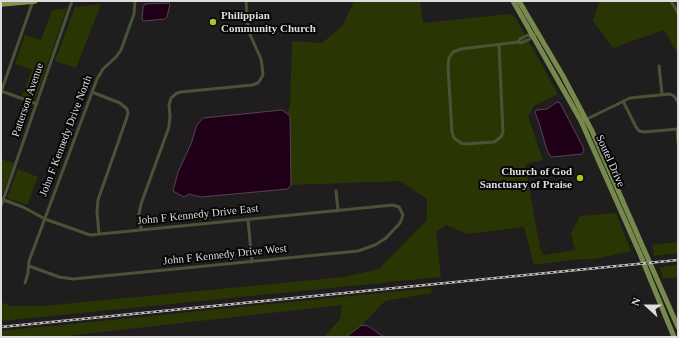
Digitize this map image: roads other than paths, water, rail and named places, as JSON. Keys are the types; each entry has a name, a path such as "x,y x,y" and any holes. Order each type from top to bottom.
{"highway":[{"path":"1,4 34,1"}],"main road":[{"name":"Soutel Drive","path":"513,1 584,120 604,157 678,327"},
{"name":"Soutel Drive","path":"519,1 534,35"},
{"name":"Soutel Drive","path":"584,120 674,337"}],"street":[{"path":"34,1 1,91 37,104"},
{"name":"Patterson Avenue","path":"1,206 72,1"},
{"name":"John F Kennedy Drive North","path":"25,283 29,261 92,92 100,73 121,50 134,14 135,1"},
{"path":"141,230 139,214 141,204 169,127 171,98 174,94 252,85 258,83 262,77 261,59 248,30 246,1"},
{"path":"671,1 678,14"},
{"path":"499,45 503,132 494,142 461,143 454,138 452,132 448,66 449,58 453,52 461,49 518,42 521,43 530,39 534,35"},
{"path":"659,66 662,94"},
{"path":"92,92 120,103 127,109 128,113 128,117 98,200 98,234"},
{"path":"584,120 630,98 662,94 672,95 678,102"},
{"path":"623,101 639,131 644,132 677,129 678,142"},
{"path":"336,191 338,211"},
{"name":"John F Kennedy Drive East","path":"2,200 23,207 45,219 88,235 393,205 401,209"},
{"name":"John F Kennedy Drive West","path":"29,266 59,277 73,279 358,251 367,249 386,238 400,223 403,215 401,209"},
{"path":"248,220 252,262"}],"railway":[{"path":"1,327 678,260"}],"place":[{"name":"Philippian Community Church","path":"213,22"},
{"name":"Church of God Sanctuary of Praise","path":"580,178"}]}
